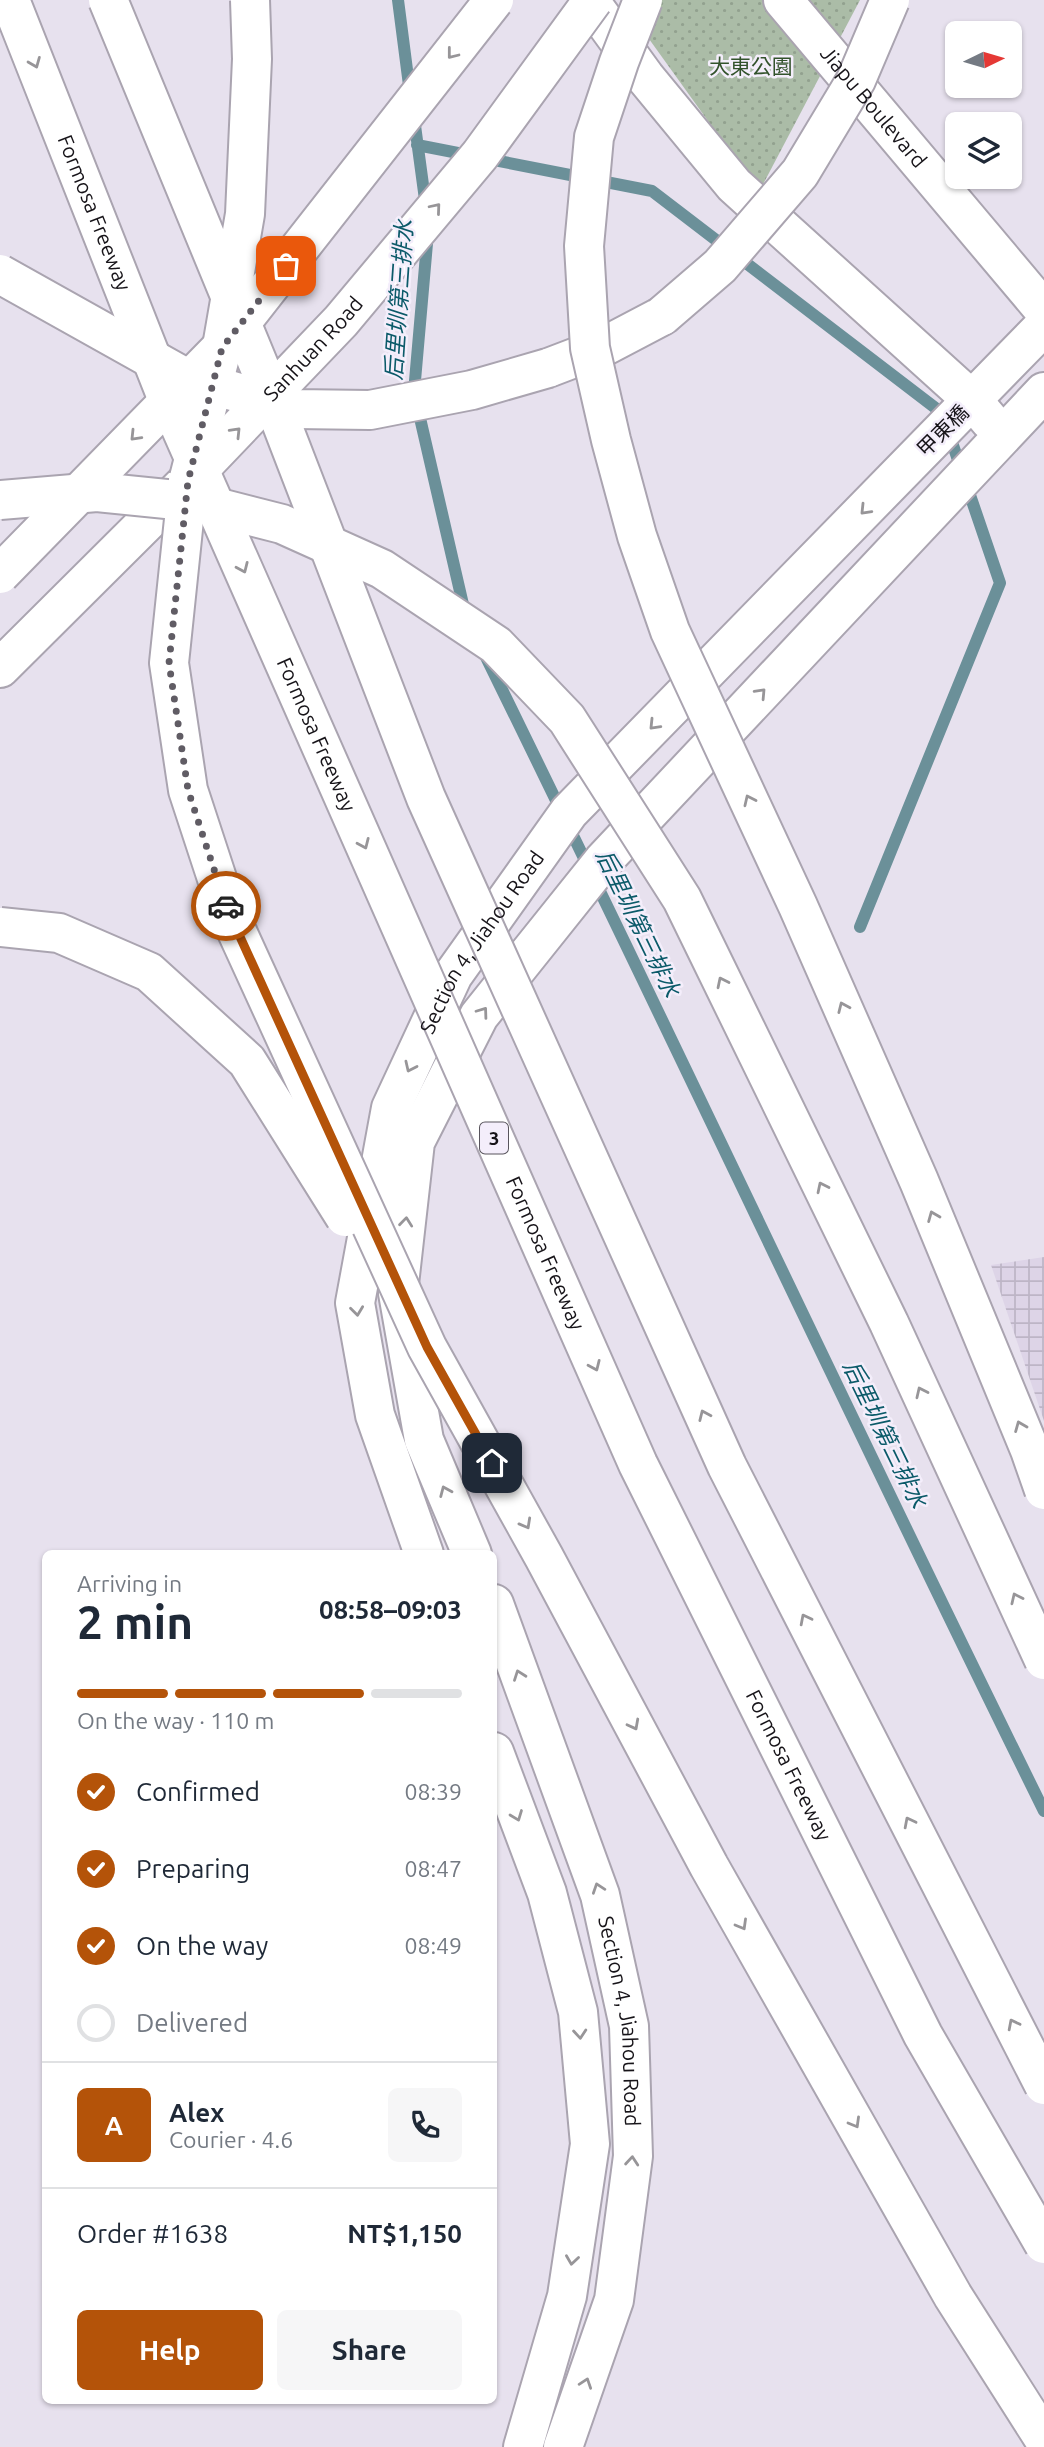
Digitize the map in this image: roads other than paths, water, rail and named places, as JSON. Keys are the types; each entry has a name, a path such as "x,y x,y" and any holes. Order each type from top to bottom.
{"main road":[{"name":"Formosa Freeway","path":"10,0 164,390 638,1464 923,2035 1044,2244"},
{"path":"108,0 264,378 421,785 455,861 727,1466 1044,2085"},
{"path":"250,0 252,59 245,214 222,348 188,481 169,663 188,790 228,912 427,1347"},
{"path":"0,575 222,348 494,0"},
{"path":"591,0 645,77 734,185 973,401 1002,436 1044,392"},
{"name":"Sanhuan Road","path":"0,668 188,481 341,321 480,155 591,0"},
{"path":"643,0 594,137 584,246 590,348 611,440 637,536 670,631 798,906 919,1181 1044,1490"},
{"name":"Jiapu Boulevard","path":"783,0 1044,310"},
{"path":"0,274 184,377 295,408 370,410 472,390 548,368 603,347 662,316 720,266 800,173 856,80 890,0"},
{"path":"973,401 1044,326"},
{"name":"甲東橋","path":"913,461 973,401"},
{"name":"Section 4, Jiahou Road","path":"470,1550 424,1440 398,1293 415,1142 479,1016 603,861 1002,436"},
{"name":"Section 4, Jiahou Road","path":"424,1550 375,1415 355,1303 391,1108 453,975 569,812 913,461"},
{"path":"0,500 97,492 196,502 282,524 382,569 496,645 567,719 682,900 889,1323 1044,1660"},
{"path":"0,927 59,933 149,972 247,1061 427,1347 544,1556 709,1866 953,2297 1044,2439"},
{"name":"Section 4, Jiahou Road","path":"497,1612 600,1895 629,2026 633,2156 614,2300 563,2447"},
{"name":"Section 4, Jiahou Road","path":"497,1760 547,1894 578,2012 590,2144 567,2296 523,2447"}],"waterway":[{"name":"后里圳第三排水","path":"398,0 410,93"},
{"name":"后里圳第三排水","path":"414,118 426,207"},
{"path":"417,145 652,191 942,413 1000,583 860,927"},
{"name":"后里圳第三排水","path":"428,232 414,392 465,613"},
{"name":"后里圳第三排水","path":"485,655 1044,1811"}],"park label":[{"name":"大東公園","path":"751,67"}]}
